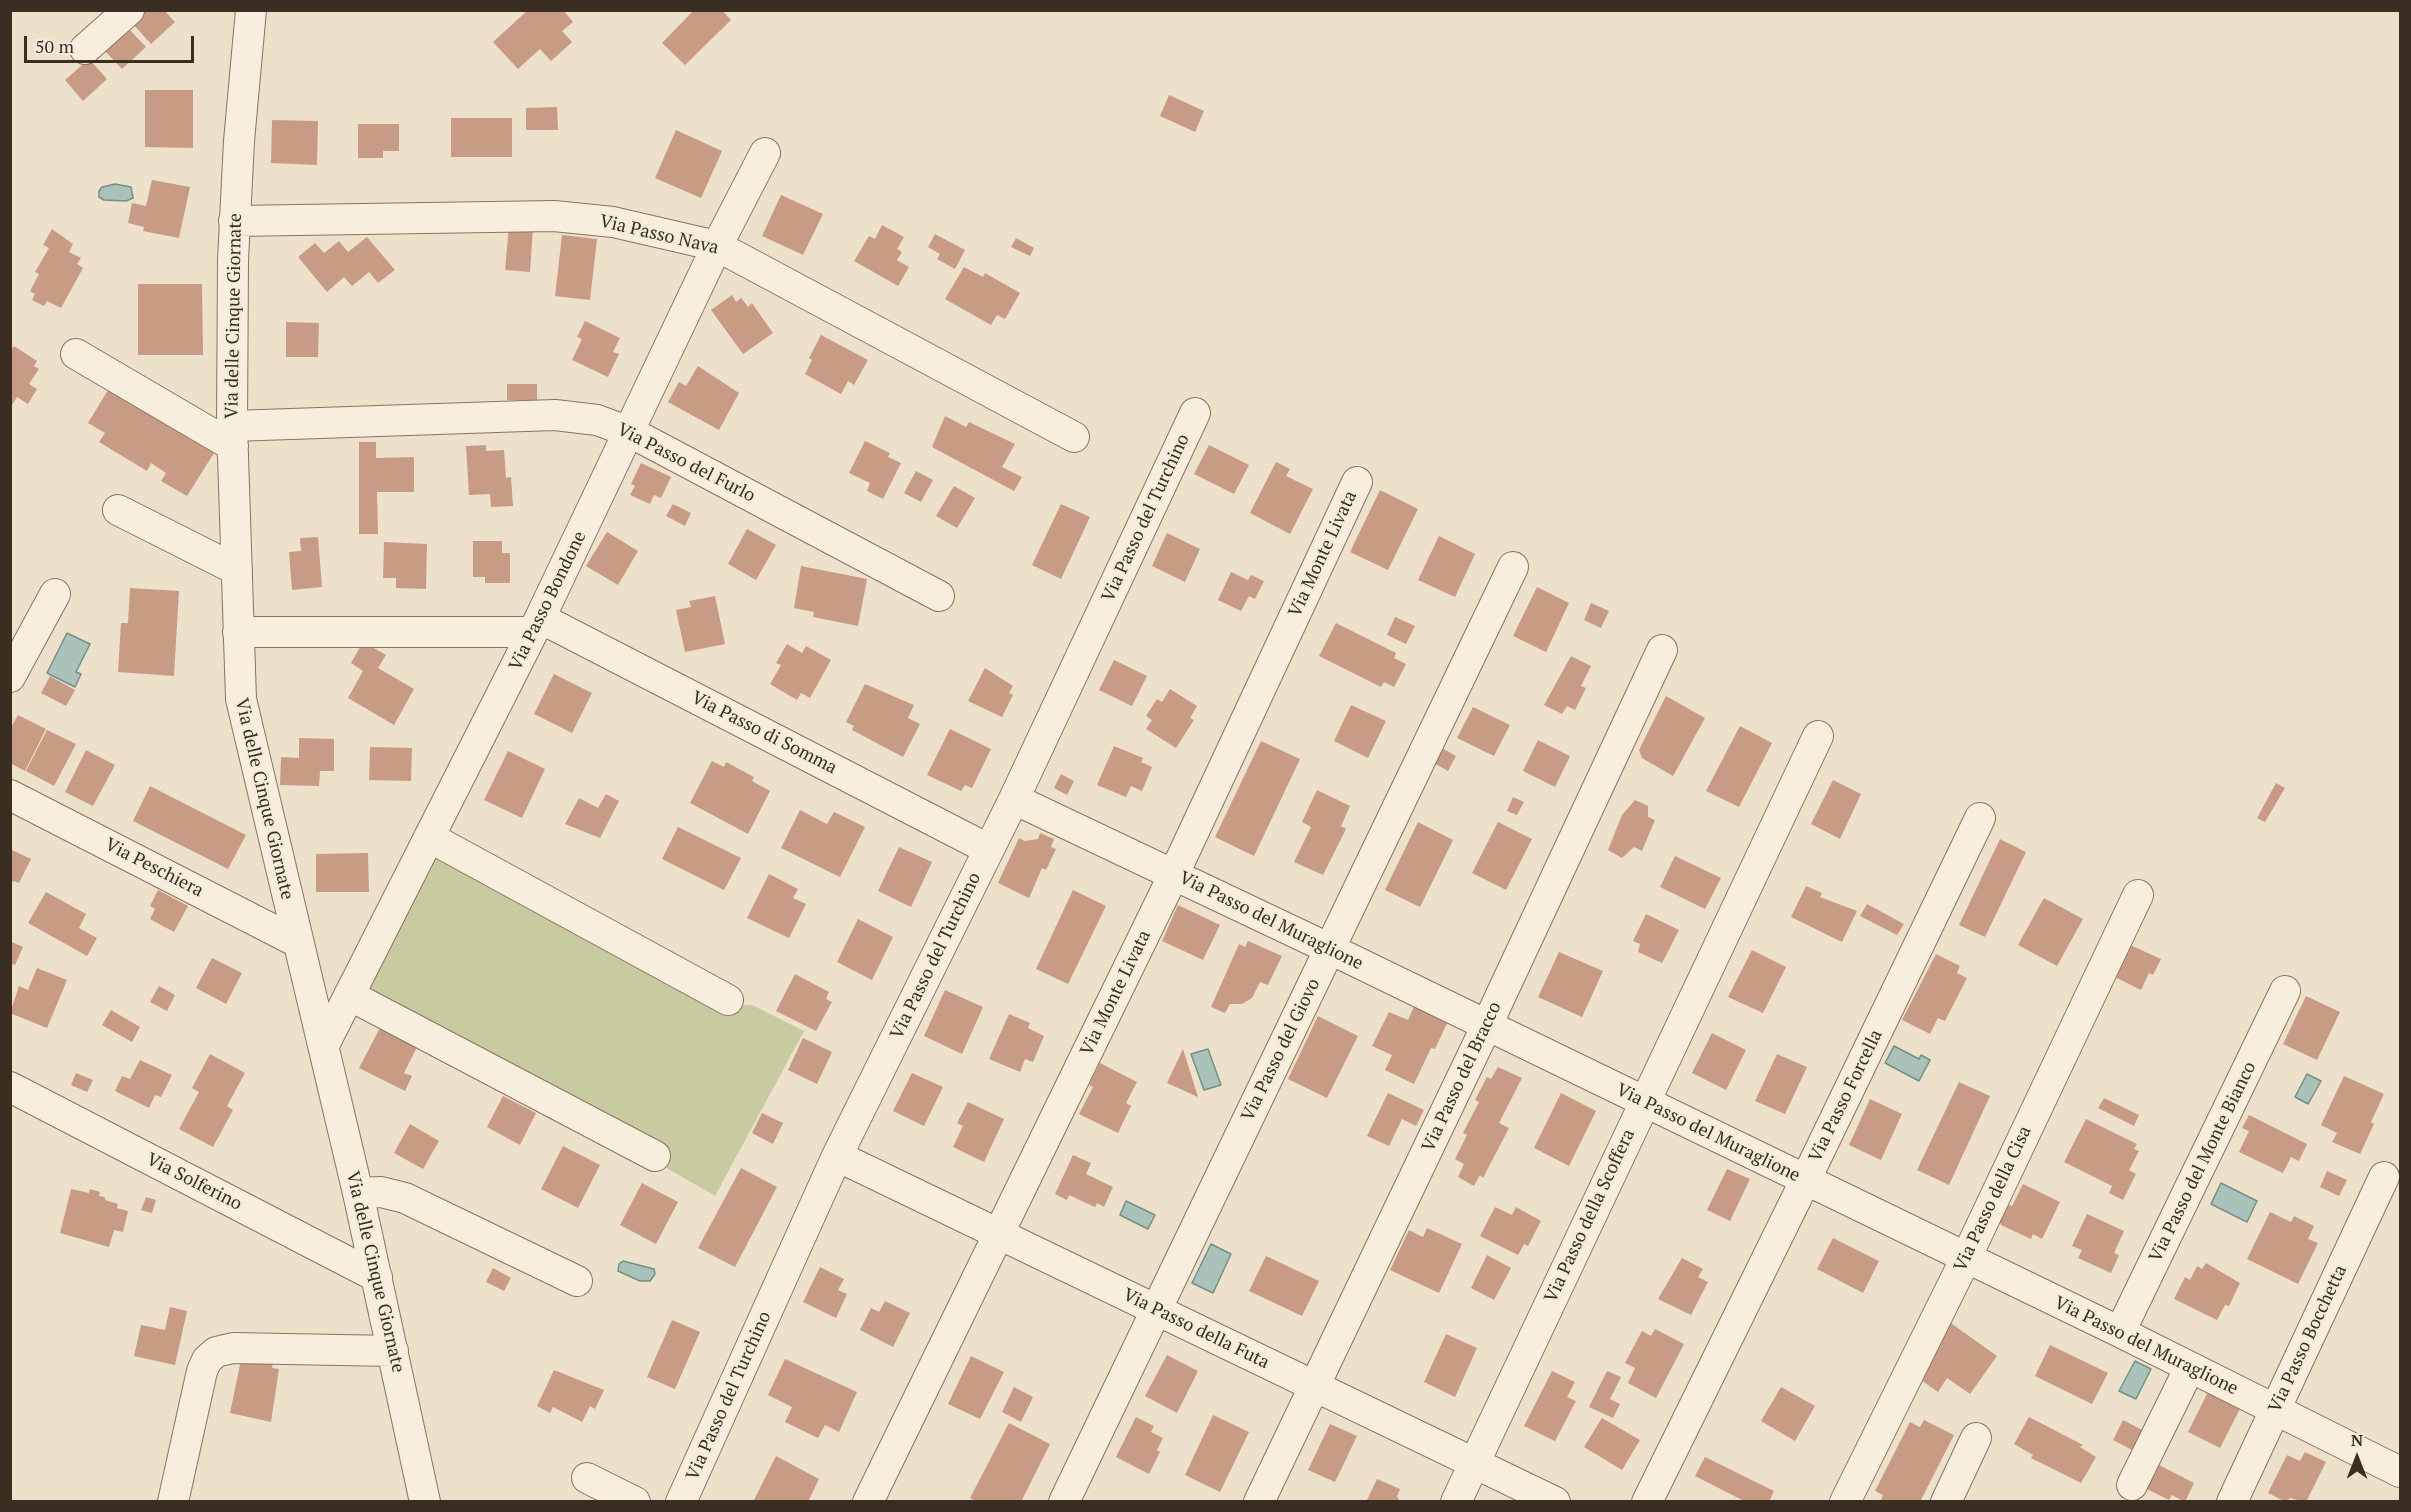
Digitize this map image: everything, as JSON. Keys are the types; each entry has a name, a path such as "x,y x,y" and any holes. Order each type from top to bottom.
{"street":[{"path":"85,49 129,10"},
{"name":"Via delle Cinque Giornate","path":"251,10 240,119 234,221 232,436 242,711 324,1045 377,1277 424,1502"},
{"name":"Via Passo Bondone","path":"324,1045 536,625 717,246 765,153"},
{"name":"Via Passo Nava","path":"234,221 554,216 619,223 717,246 1074,437"},
{"path":"76,354 232,436"},
{"name":"Via Passo del Turchino","path":"681,1502 837,1156 1014,799 1195,413"},
{"name":"Via Passo del Furlo","path":"232,436 564,416 597,420 630,432 939,596"},
{"name":"Via Monte Livata","path":"868,1502 1174,874 1357,482"},
{"path":"118,510 237,570"},
{"name":"Via Passo del Giovo","path":"1064,1502 1513,567"},
{"path":"10,677 55,594"},
{"name":"Via Passo di Somma","path":"238,632 536,625 988,849"},
{"name":"Via Passo del Bracco","path":"1259,1502 1487,1025 1662,650"},
{"name":"Via Passo della Scoffera","path":"1456,1502 1818,736"},
{"name":"Via Peschiera","path":"10,795 297,942"},
{"name":"Via Passo del Muraglione","path":"1014,799 1330,949 2120,1332 2400,1472"},
{"name":"Via Passo Forcella","path":"1647,1502 1806,1181 1980,818"},
{"path":"429,837 728,1000"},
{"name":"Via Passo della Cisa","path":"1845,1502 1966,1258 2138,894"},
{"name":"Via Passo del Monte Bianco","path":"2120,1332 2285,991"},
{"path":"349,995 655,1156"},
{"name":"Via Solferino","path":"10,1087 377,1277"},
{"name":"Via Passo della Futa","path":"837,1156 1555,1502"},
{"name":"Via Passo Bocchetta","path":"2232,1502 2384,1177"},
{"path":"358,1193 381,1192 405,1198 577,1281"},
{"path":"173,1502 202,1371 207,1360 216,1352 233,1348 393,1351"},
{"path":"2132,1485 2190,1367"},
{"path":"1946,1502 1976,1438"},
{"path":"587,1478 635,1502"}],"green space":[{"path":"427,849 733,1006 752,1005 804,1031 715,1196 359,989"}],"water":[{"path":"115,184 131,187 133,198 126,201 104,200 99,197 102,187"},
{"path":"67,633 90,644 76,672 81,674 75,687 47,673"},
{"path":"1894,1046 1919,1059 1921,1055 1930,1060 1919,1081 1885,1063"},
{"path":"1208,1049 1221,1085 1204,1090 1191,1054"},
{"path":"2307,1074 2321,1081 2308,1104 2295,1097"},
{"path":"2221,1183 2257,1201 2247,1222 2211,1204"},
{"path":"1126,1201 1155,1215 1148,1229 1120,1215"},
{"path":"1211,1244 1231,1254 1213,1293 1192,1283"},
{"path":"623,1261 654,1269 655,1274 650,1281 640,1281 618,1271 619,1264"},
{"path":"2135,1361 2151,1369 2136,1399 2119,1391"}],"building":[{"path":"146,10 164,10 175,22 151,44 132,23"},
{"path":"528,10 563,10 573,22 562,31 572,42 551,61 540,49 518,69 493,42"},
{"path":"694,10 722,10 731,20 685,65 662,43"},
{"path":"127,27 146,47 122,69 103,49"},
{"path":"89,59 107,79 83,101 65,80"},
{"path":"145,90 193,90 193,148 145,147"},
{"path":"1169,95 1204,111 1195,132 1160,116"},
{"path":"557,107 558,130 526,130 526,108"},
{"path":"451,118 512,118 512,157 451,157"},
{"path":"272,120 318,121 317,165 271,163"},
{"path":"358,124 399,124 399,151 383,151 383,158 358,158"},
{"path":"676,130 722,151 701,198 655,178"},
{"path":"152,180 190,187 179,238 143,231 144,227 128,223 132,203 146,206"},
{"path":"781,195 823,214 803,255 762,236"},
{"path":"509,225 533,227 530,272 505,270"},
{"path":"882,225 904,237 897,249 902,252 897,260 909,267 898,286 854,261 869,236 875,239"},
{"path":"52,229 73,244 69,252 81,258 77,264 83,268 61,308 47,301 44,306 32,300 35,294 30,291 39,274 35,272 49,248 43,245"},
{"path":"935,234 965,250 955,269 937,259 940,254 928,247"},
{"path":"562,235 597,239 590,300 555,296"},
{"path":"367,237 395,270 378,283 369,272 352,286 344,277 327,292 298,257 315,243 324,253 339,241 348,252"},
{"path":"1016,238 1034,248 1030,256 1011,247"},
{"path":"964,267 983,277 985,273 1020,293 1005,319 997,315 991,325 945,299"},
{"path":"138,284 202,284 203,355 138,355"},
{"path":"732,295 736,302 741,298 748,307 752,303 773,333 743,354 711,310"},
{"path":"585,321 620,338 613,352 619,354 608,377 572,360 582,339 577,337"},
{"path":"286,322 319,323 318,357 286,357"},
{"path":"821,335 868,360 854,385 848,381 841,394 805,374 812,360 809,358"},
{"path":"14,346 37,361 34,366 39,369 29,384 37,389 28,404 17,397 10,408 10,351"},
{"path":"698,366 739,393 719,430 668,402 679,382 686,386"},
{"path":"507,384 537,384 537,400 507,400"},
{"path":"108,390 214,453 187,496 161,481 166,473 151,463 147,471 99,442 105,433 88,423"},
{"path":"945,416 966,427 969,422 1015,444 1002,467 1022,477 1014,491 932,447"},
{"path":"865,441 890,453 888,457 901,463 883,499 867,491 870,483 849,473"},
{"path":"359,442 376,442 376,458 414,457 414,492 377,492 378,534 359,534"},
{"path":"486,445 486,451 504,450 506,478 511,477 513,506 491,507 490,494 469,495 466,446"},
{"path":"1209,445 1249,465 1234,494 1194,474"},
{"path":"1276,462 1290,469 1286,476 1313,489 1290,534 1250,513"},
{"path":"641,463 671,477 661,498 654,495 650,504 630,495 635,486 631,484"},
{"path":"916,471 933,480 921,502 904,493"},
{"path":"954,486 975,498 957,528 936,516"},
{"path":"1380,490 1418,509 1388,570 1350,552"},
{"path":"673,504 691,513 685,526 666,516"},
{"path":"1061,504 1090,517 1061,579 1032,565"},
{"path":"747,529 776,545 756,580 728,564"},
{"path":"607,532 638,551 618,585 586,566"},
{"path":"1167,533 1200,549 1185,582 1152,566"},
{"path":"1439,536 1475,554 1455,597 1418,580"},
{"path":"318,537 322,587 292,590 289,552 301,551 300,538"},
{"path":"473,541 502,541 502,553 510,553 510,583 485,583 485,577 473,577"},
{"path":"384,542 427,544 426,589 396,588 396,578 383,578"},
{"path":"801,566 867,579 858,626 813,617 814,612 794,608"},
{"path":"1231,572 1248,580 1251,575 1264,581 1255,599 1249,596 1241,611 1218,600"},
{"path":"1537,587 1569,603 1546,652 1513,636"},
{"path":"130,588 179,591 174,676 118,672 121,623 128,623"},
{"path":"715,596 725,644 685,652 676,610 691,607 689,601"},
{"path":"1591,603 1609,611 1601,628 1584,620"},
{"path":"1395,617 1415,626 1406,644 1387,635"},
{"path":"1336,623 1396,653 1394,658 1406,664 1394,687 1384,682 1381,687 1319,656"},
{"path":"363,642 386,655 378,668 414,689 394,725 348,698 363,671 351,663"},
{"path":"787,644 802,653 806,646 831,660 810,698 801,693 797,700 770,684 781,665 776,663"},
{"path":"1571,656 1591,666 1581,686 1586,688 1575,710 1567,706 1562,714 1544,705"},
{"path":"1114,660 1147,676 1132,706 1099,690"},
{"path":"985,668 1013,686 1009,693 1013,695 1002,717 968,701"},
{"path":"554,674 592,693 572,733 534,714"},
{"path":"50,676 75,690 66,706 41,693"},
{"path":"865,684 914,705 908,718 920,724 903,757 852,730 854,726 846,722"},
{"path":"1170,689 1197,706 1190,718 1194,720 1176,748 1146,729 1152,720 1146,716 1157,699 1162,702"},
{"path":"1666,696 1705,718 1673,776 1642,758 1639,750"},
{"path":"1351,705 1386,721 1368,758 1334,741"},
{"path":"1473,707 1510,725 1494,756 1457,738"},
{"path":"18,715 46,729 25,771 10,763 10,729"},
{"path":"1740,726 1772,743 1739,807 1706,791"},
{"path":"950,729 991,749 972,788 965,785 961,791 927,775"},
{"path":"47,730 76,744 54,786 26,771"},
{"path":"299,738 334,739 334,771 320,771 319,786 280,785 281,757 299,758"},
{"path":"1538,740 1570,756 1555,787 1523,771"},
{"path":"1261,741 1300,759 1254,856 1215,837"},
{"path":"1114,746 1143,758 1141,762 1152,767 1142,791 1131,786 1126,797 1097,785"},
{"path":"370,747 412,748 411,781 369,780"},
{"path":"1440,747 1456,756 1448,771 1432,762"},
{"path":"86,750 115,765 93,806 65,792"},
{"path":"508,751 545,769 522,818 484,800"},
{"path":"712,761 724,767 726,762 754,777 752,781 770,791 748,834 690,803"},
{"path":"1061,774 1074,781 1067,795 1054,788"},
{"path":"1833,780 1861,794 1840,839 1811,824"},
{"path":"2276,783 2285,788 2265,822 2257,818"},
{"path":"150,786 246,835 228,869 133,821"},
{"path":"1317,790 1350,806 1341,826 1346,829 1323,875 1294,862 1311,827 1302,822"},
{"path":"606,794 619,801 600,838 565,824 579,798 598,808"},
{"path":"1513,797 1524,802 1517,815 1507,811"},
{"path":"1635,800 1648,806 1648,817 1655,820 1642,851 1634,847 1622,858 1608,850 1622,815"},
{"path":"800,810 827,824 834,812 865,827 840,877 781,848"},
{"path":"1418,822 1453,840 1420,907 1385,890"},
{"path":"1498,822 1532,839 1506,890 1472,873"},
{"path":"678,827 741,858 724,890 662,859"},
{"path":"1040,833 1054,839 1051,847 1056,849 1046,870 1042,868 1029,898 998,883 1019,838 1025,841 1038,839"},
{"path":"2000,839 2026,852 1985,937 1959,925"},
{"path":"899,847 932,862 911,907 878,891"},
{"path":"10,849 31,859 19,883 13,881 10,886"},
{"path":"368,853 369,892 316,892 316,854"},
{"path":"1675,856 1721,878 1705,909 1660,887"},
{"path":"769,874 798,889 793,898 806,904 789,938 747,918"},
{"path":"1806,886 1822,893 1820,897 1857,911 1842,942 1791,917"},
{"path":"158,890 188,906 174,932 150,919 155,909 150,906"},
{"path":"1073,890 1106,906 1068,984 1036,969"},
{"path":"46,892 86,914 79,928 97,938 87,956 28,923"},
{"path":"2044,898 2083,919 2057,966 2018,945"},
{"path":"1867,904 1904,924 1897,935 1860,916"},
{"path":"1178,905 1220,925 1203,960 1162,941"},
{"path":"1646,914 1679,930 1662,963 1638,952 1640,944 1633,941"},
{"path":"858,919 893,937 872,980 837,962"},
{"path":"10,941 23,947 15,965 10,963"},
{"path":"1248,941 1282,956 1268,985 1260,982 1252,998 1242,1004 1230,1004 1225,1013 1211,1007 1239,944 1245,947"},
{"path":"2128,944 2161,959 2153,975 2149,973 2141,990 2113,976"},
{"path":"1752,950 1786,967 1763,1013 1728,997"},
{"path":"1559,952 1603,971 1582,1017 1538,997"},
{"path":"1936,954 1960,966 1957,973 1967,978 1945,1021 1938,1018 1930,1034 1902,1020"},
{"path":"212,958 242,973 226,1004 196,988"},
{"path":"37,968 67,980 47,1028 10,1013 19,986 28,990"},
{"path":"795,974 829,992 826,999 832,1002 816,1031 776,1011"},
{"path":"159,986 175,995 167,1011 150,1002"},
{"path":"945,990 983,1007 962,1054 924,1036"},
{"path":"2306,996 2340,1012 2317,1060 2283,1044"},
{"path":"1415,1004 1449,1019 1435,1049 1431,1048 1414,1084 1385,1070 1392,1055 1372,1046 1389,1012 1408,1020"},
{"path":"111,1010 140,1027 132,1042 102,1025"},
{"path":"1009,1014 1030,1023 1028,1028 1044,1036 1033,1062 1025,1059 1020,1072 989,1059"},
{"path":"1318,1016 1358,1036 1327,1098 1288,1079"},
{"path":"383,1022 420,1041 404,1073 412,1076 405,1091 359,1068"},
{"path":"1712,1033 1746,1050 1726,1090 1692,1073"},
{"path":"803,1038 832,1052 817,1084 788,1070"},
{"path":"1183,1049 1198,1097 1167,1083"},
{"path":"210,1054 245,1073 227,1106 233,1110 213,1147 179,1129 199,1092 192,1088"},
{"path":"1777,1054 1807,1067 1785,1114 1755,1101"},
{"path":"140,1060 172,1075 161,1097 155,1095 149,1108 115,1091 122,1076 130,1079"},
{"path":"1100,1063 1137,1082 1126,1103 1131,1106 1118,1133 1079,1114 1093,1087 1089,1085"},
{"path":"1498,1067 1522,1078 1499,1123 1509,1128 1483,1178 1480,1175 1474,1186 1458,1177 1464,1164 1455,1159 1467,1135 1463,1133 1479,1102 1475,1100 1487,1077 1491,1079"},
{"path":"76,1073 93,1080 87,1092 71,1085"},
{"path":"912,1073 943,1087 924,1126 893,1111"},
{"path":"2344,1076 2384,1094 2371,1122 2374,1124 2360,1154 2332,1142 2337,1133 2321,1125"},
{"path":"1959,1082 1990,1096 1949,1185 1917,1170"},
{"path":"1388,1093 1424,1110 1416,1126 1402,1119 1389,1146 1367,1136"},
{"path":"1561,1093 1596,1111 1569,1166 1534,1148"},
{"path":"503,1096 536,1113 520,1145 487,1127"},
{"path":"2104,1098 2139,1115 2134,1126 2098,1108"},
{"path":"1870,1099 1902,1114 1881,1160 1849,1145"},
{"path":"968,1102 1004,1119 984,1162 953,1147 963,1126 957,1123"},
{"path":"762,1113 783,1123 773,1144 752,1133"},
{"path":"2249,1115 2307,1144 2299,1161 2291,1157 2283,1173 2239,1152 2249,1131 2242,1128"},
{"path":"2086,1119 2137,1144 2134,1149 2139,1151 2129,1170 2136,1174 2123,1200 2109,1193 2112,1186 2064,1162"},
{"path":"410,1124 439,1141 423,1169 394,1153"},
{"path":"563,1146 600,1165 578,1208 541,1189"},
{"path":"1073,1155 1091,1163 1086,1174 1113,1187 1104,1207 1097,1203 1095,1207 1069,1195 1067,1200 1055,1194"},
{"path":"741,1168 777,1187 735,1267 698,1248"},
{"path":"1727,1169 1750,1179 1730,1221 1707,1210"},
{"path":"2327,1171 2347,1180 2339,1196 2320,1187"},
{"path":"642,1183 678,1202 656,1244 620,1225"},
{"path":"2023,1184 2060,1202 2042,1239 2033,1234 2031,1239 2001,1225 1999,1219 2007,1204 2012,1206"},
{"path":"71,1189 89,1193 90,1189 100,1192 99,1196 118,1204 117,1208 128,1211 123,1232 114,1230 109,1247 60,1233"},
{"path":"146,1197 156,1200 152,1213 141,1210"},
{"path":"1495,1207 1512,1215 1516,1207 1541,1221 1528,1246 1524,1244 1518,1255 1480,1236"},
{"path":"2270,1212 2291,1222 2294,1216 2314,1226 2308,1239 2318,1243 2298,1284 2247,1259"},
{"path":"2087,1214 2124,1231 2114,1253 2119,1255 2111,1273 2078,1258 2082,1250 2072,1246"},
{"path":"1427,1228 1462,1244 1439,1293 1390,1270 1409,1230 1423,1237"},
{"path":"1833,1238 1879,1261 1863,1293 1817,1269"},
{"path":"1487,1255 1511,1268 1494,1300 1471,1288"},
{"path":"1266,1256 1319,1281 1302,1316 1249,1291"},
{"path":"1682,1258 1703,1269 1698,1277 1708,1282 1691,1315 1658,1299"},
{"path":"2206,1263 2240,1283 2229,1306 2225,1305 2217,1320 2174,1299 2185,1277 2190,1280 2197,1266 2202,1269"},
{"path":"820,1267 844,1279 838,1290 847,1294 836,1318 803,1302"},
{"path":"493,1268 511,1278 504,1291 486,1282"},
{"path":"885,1301 910,1313 893,1347 860,1330 871,1308 879,1312"},
{"path":"170,1307 187,1311 175,1365 134,1356 141,1325 165,1330"},
{"path":"672,1320 700,1332 675,1389 647,1377"},
{"path":"1948,1321 1997,1356 1970,1394 1947,1378 1938,1392 1917,1377"},
{"path":"1655,1329 1684,1344 1656,1398 1628,1383 1635,1368 1625,1363 1642,1331 1651,1336"},
{"path":"1446,1334 1477,1348 1455,1397 1424,1382"},
{"path":"2050,1345 2108,1373 2092,1404 2035,1376"},
{"path":"1167,1355 1198,1371 1177,1413 1145,1396"},
{"path":"971,1356 1004,1372 980,1419 948,1404"},
{"path":"274,1357 272,1368 279,1369 271,1422 230,1413 241,1360"},
{"path":"785,1359 857,1392 839,1432 825,1425 818,1438 785,1422 792,1407 768,1395"},
{"path":"554,1370 604,1390 595,1409 590,1406 582,1422 553,1407 550,1413 537,1406"},
{"path":"1552,1371 1575,1382 1567,1397 1576,1401 1555,1441 1524,1426"},
{"path":"1607,1371 1621,1377 1610,1399 1620,1404 1613,1418 1589,1407"},
{"path":"2212,1384 2244,1401 2220,1448 2188,1432"},
{"path":"1014,1387 1033,1397 1021,1422 1002,1412"},
{"path":"1781,1387 1815,1406 1795,1441 1761,1421"},
{"path":"1213,1415 1249,1432 1220,1492 1185,1475"},
{"path":"1136,1417 1154,1426 1151,1432 1163,1438 1157,1450 1160,1452 1149,1474 1116,1457"},
{"path":"2029,1417 2083,1445 2080,1447 2096,1457 2081,1483 2031,1458 2033,1455 2014,1444"},
{"path":"1602,1418 1640,1440 1622,1470 1584,1447"},
{"path":"1924,1420 1954,1435 1920,1502 1880,1502 1883,1495 1875,1491 1910,1422 1920,1427"},
{"path":"2123,1420 2146,1432 2136,1452 2113,1440"},
{"path":"1009,1423 1050,1444 1021,1502 976,1502 970,1498"},
{"path":"1330,1424 1357,1436 1335,1482 1308,1470"},
{"path":"2305,1452 2326,1462 2306,1502 2290,1498 2286,1502 2268,1493 2287,1455 2300,1461"},
{"path":"776,1456 819,1479 808,1502 754,1500"},
{"path":"1705,1457 1774,1491 1769,1502 1746,1502 1695,1476"},
{"path":"2157,1464 2194,1483 2185,1502 2172,1495 2169,1500 2145,1488"},
{"path":"1377,1479 1400,1489 1397,1497 1401,1502 1366,1502"}]}
